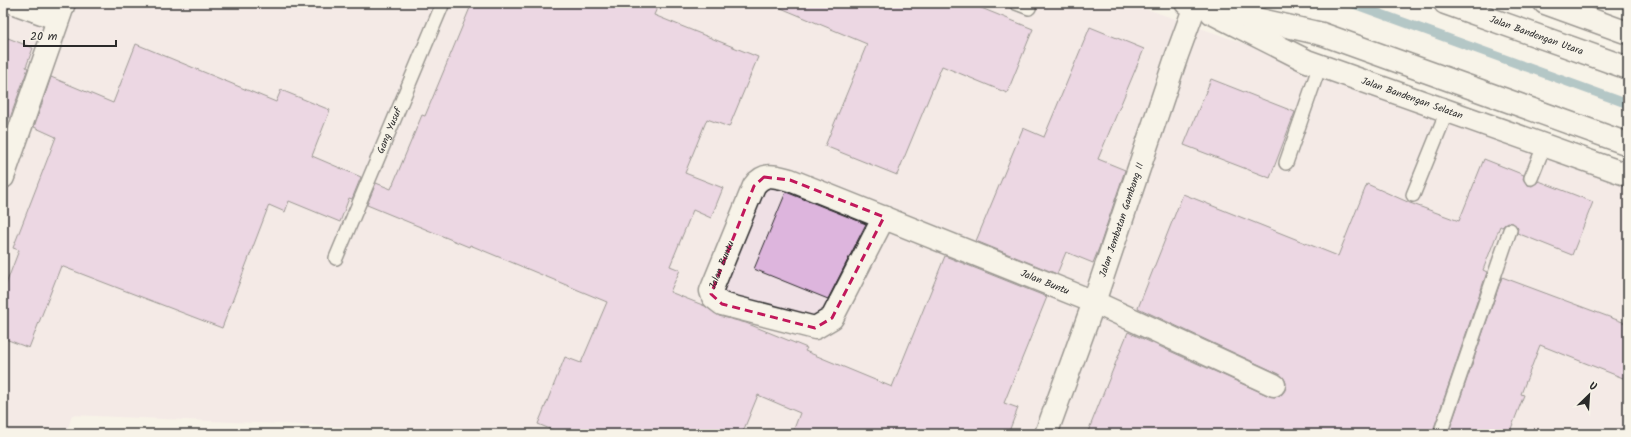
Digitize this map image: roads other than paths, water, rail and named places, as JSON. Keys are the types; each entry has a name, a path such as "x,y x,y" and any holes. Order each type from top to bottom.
{"street":[{"path":"3,177 61,11 14,3"},
{"name":"Jalan Bandengan Utara","path":"1445,3 1628,68"},
{"path":"1545,3 1628,33"},
{"path":"1194,5 1322,34 1628,144"},
{"name":"Jalan Bandengan Selatan","path":"1194,5 1308,61 1628,175"},
{"name":"Jalan Jembatan Gambang II","path":"1046,434 1094,302 1194,5"},
{"name":"Jalan Buntu","path":"884,217 832,318 815,328 722,304 713,297 711,291 740,216 754,186 759,179 776,176 790,180 884,217 1094,302 1274,385"}],"lane":[{"name":"Gang Yusuf","path":"336,258 443,3"},
{"path":"1016,3 1029,8"},
{"path":"1235,3 1322,34"},
{"path":"1286,163 1320,65"},
{"path":"1413,195 1447,111"},
{"path":"1531,178 1544,146"},
{"path":"1440,434 1510,230"}],"waterway":[{"path":"1351,3 1628,104"}]}
